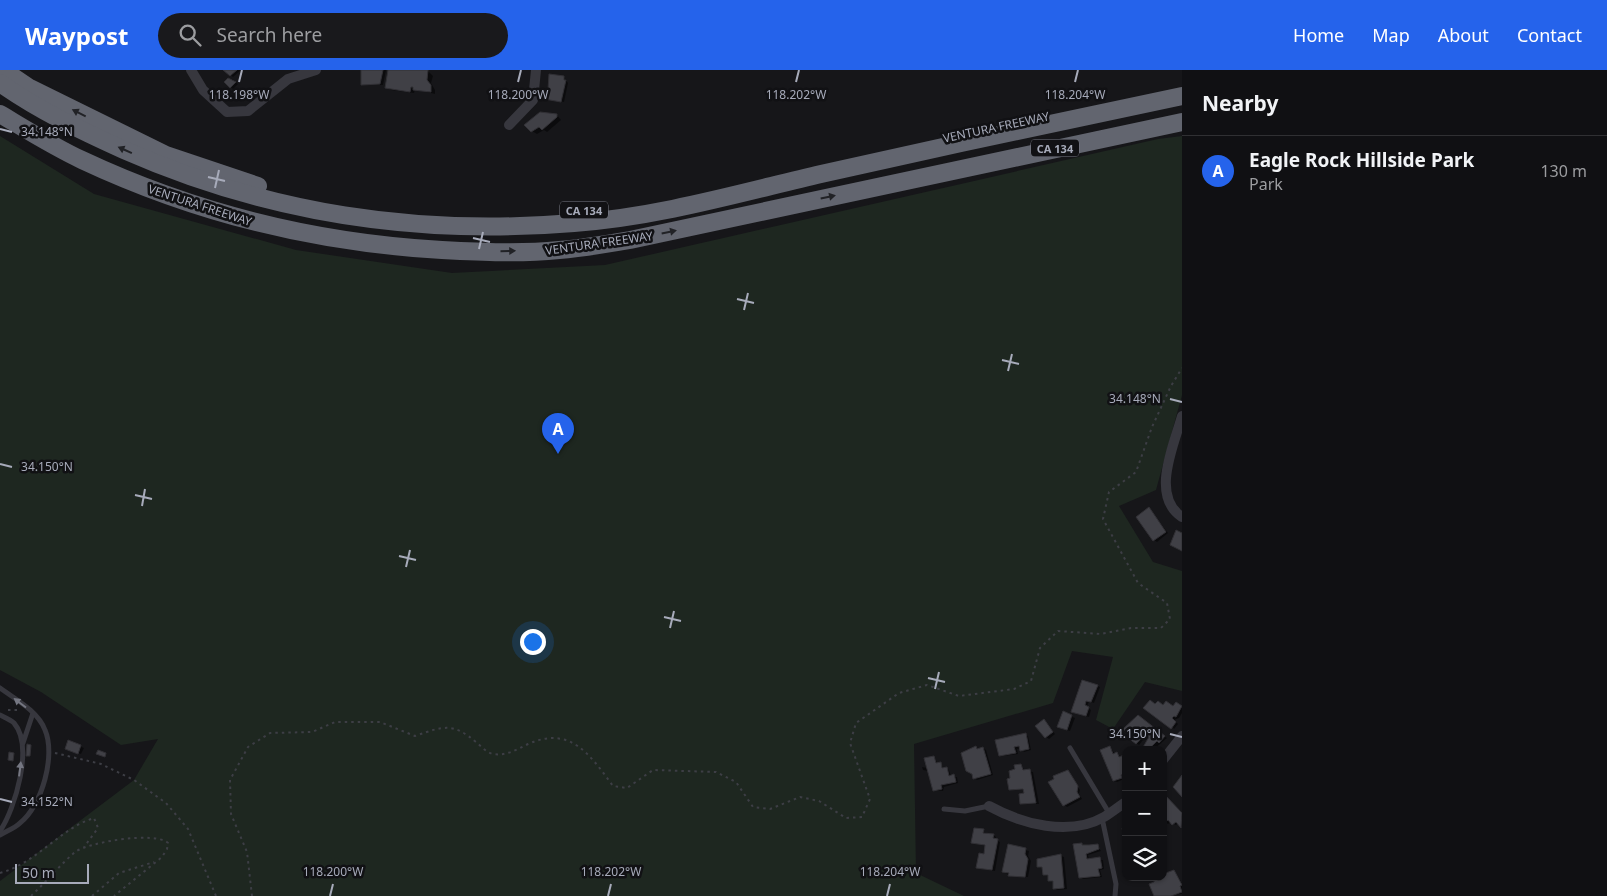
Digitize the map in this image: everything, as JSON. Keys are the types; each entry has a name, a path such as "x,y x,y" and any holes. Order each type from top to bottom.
{"highway":[{"name":"VENTURA FREEWAY","path":"3,70 28,87 166,155 277,192 353,208 454,216 558,213 625,206 1182,86"},
{"path":"0,83 67,122 107,142 146,159 225,188 332,214 391,223 449,227 517,227 578,223 616,218 1182,96"},
{"path":"0,100 82,147 178,189 267,216 337,231 412,240 424,249"},
{"path":"928,175 958,160 1182,111"},
{"name":"VENTURA FREEWAY","path":"0,114 80,160 148,189 210,211 282,230 340,240 424,249 483,252 558,251 630,240 1182,122"}],"street":[{"path":"191,70 203,90 227,112 248,111 288,79 316,70"},
{"path":"509,125 533,100 536,70"},
{"path":"1182,416 1165,489 1168,502 1176,513 1182,517"},
{"path":"1167,755 1182,736"},
{"path":"990,806 1004,814 1036,825 1068,826 1106,816 1122,805"}],"lane":[{"path":"0,688 33,713 45,730 49,752 45,782 36,804 21,823 0,835"},
{"path":"0,831 6,822 16,796 23,743 33,713"},
{"path":"0,715 14,723 23,743"},
{"path":"1070,748 1106,816 1116,884 1115,896"},
{"path":"944,809 965,811 990,806"}],"path":[{"path":"252,896 247,852 230,814 230,780 248,747 270,733 312,732 335,722 380,722 415,736 440,727 462,730 490,754 497,755 504,755 542,738 567,738 590,756 613,786 627,788 653,770 716,772 736,782 753,807 770,809 800,797 819,802 846,818 862,817 870,799 850,743 852,736 856,723 899,693 927,685 959,696 1014,689 1030,681 1040,648 1058,631 1101,634 1131,628 1161,628 1170,618 1168,604 1138,583 1103,519 1109,492 1136,472 1152,427 1171,386 1182,368"},
{"path":"0,710 33,713"},
{"path":"49,752 101,764 134,780 166,804 188,829 216,896"},
{"path":"0,874 18,868 80,822 94,818 98,828 84,846 74,853 32,896"},
{"path":"84,846 142,837 164,840 168,843 167,849 157,861 139,873 114,896"},
{"path":"92,896 118,873 157,861"}],"shaded area":[{"path":"0,136 94,194 296,250 452,273 605,265 1158,139 1182,136 1182,395 1156,490 1119,506 1153,562 1182,571 1182,691 1145,682 1113,729 1096,720 1113,657 1072,651 1053,703 914,744 916,873 964,896 0,896 0,881 134,780 158,739 121,745 41,692 0,670"}],"building":[{"path":"223,70 237,70 230,76"},
{"path":"361,70 383,70 380,84 361,85"},
{"path":"388,70 428,70 427,80 431,85 431,92 413,90 413,87 411,87 410,92 385,88"},
{"path":"549,74 564,76 564,80 566,80 561,102 539,98 541,89 548,90"},
{"path":"228,78 236,82 230,88 224,82"},
{"path":"540,112 557,114 557,117 542,130 539,127 531,132 524,125"},
{"path":"1149,507 1166,532 1153,541 1136,517"},
{"path":"1176,530 1182,533 1182,551 1170,545"},
{"path":"1082,680 1098,685 1091,702 1086,701 1085,705 1089,707 1086,716 1071,712"},
{"path":"1150,700 1155,704 1158,701 1163,705 1166,701 1173,706 1176,702 1182,706 1176,717 1172,718 1176,722 1171,729 1143,708"},
{"path":"1063,711 1072,715 1067,730 1057,727"},
{"path":"1138,715 1165,736 1159,743 1157,741 1152,746 1144,746 1149,737 1145,734 1136,744 1127,737 1129,734 1123,729"},
{"path":"1044,719 1053,732 1045,738 1035,726"},
{"path":"1026,733 1029,749 1020,751 1019,746 1014,747 1016,753 999,756 995,740"},
{"path":"68,740 81,745 78,754 65,749"},
{"path":"27,744 31,745 30,756 26,756"},
{"path":"976,746 977,749 983,747 991,774 973,779 972,774 966,771 961,753"},
{"path":"1110,746 1113,754 1117,752 1119,757 1122,756 1122,778 1113,781 1100,750"},
{"path":"98,750 106,753 105,757 96,754"},
{"path":"9,752 14,753 13,761 8,760"},
{"path":"934,756 936,763 941,762 942,768 947,767 949,776 954,774 956,782 941,785 942,789 933,791 924,758"},
{"path":"1021,764 1023,770 1030,769 1036,803 1020,804 1019,794 1024,793 1023,789 1009,790 1007,779 1010,778 1009,771 1015,769 1014,765"},
{"path":"1068,770 1078,786 1077,792 1080,797 1063,806 1048,782 1054,779 1053,776"},
{"path":"1182,775 1182,797 1173,787"},
{"path":"1167,797 1182,813 1181,828 1176,822 1172,825 1168,820"},
{"path":"974,828 984,829 983,833 994,834 993,838 998,839 992,870 976,868 979,853 984,854 985,845 971,843"},
{"path":"1082,843 1082,845 1098,844 1099,849 1086,854 1087,859 1100,857 1102,868 1098,869 1100,876 1079,878 1073,844"},
{"path":"1008,844 1026,848 1025,854 1028,859 1025,877 1008,876 1009,873 1002,872"},
{"path":"1061,854 1064,888 1053,889 1053,881 1048,881 1048,875 1043,875 1042,867 1037,867 1037,859"},
{"path":"1174,870 1182,885 1180,886 1182,892 1171,896 1154,896 1149,884 1154,881 1167,881 1167,873"}],"place":[{"name":"Eagle Rock Hillside Park","path":"558,454"}]}
